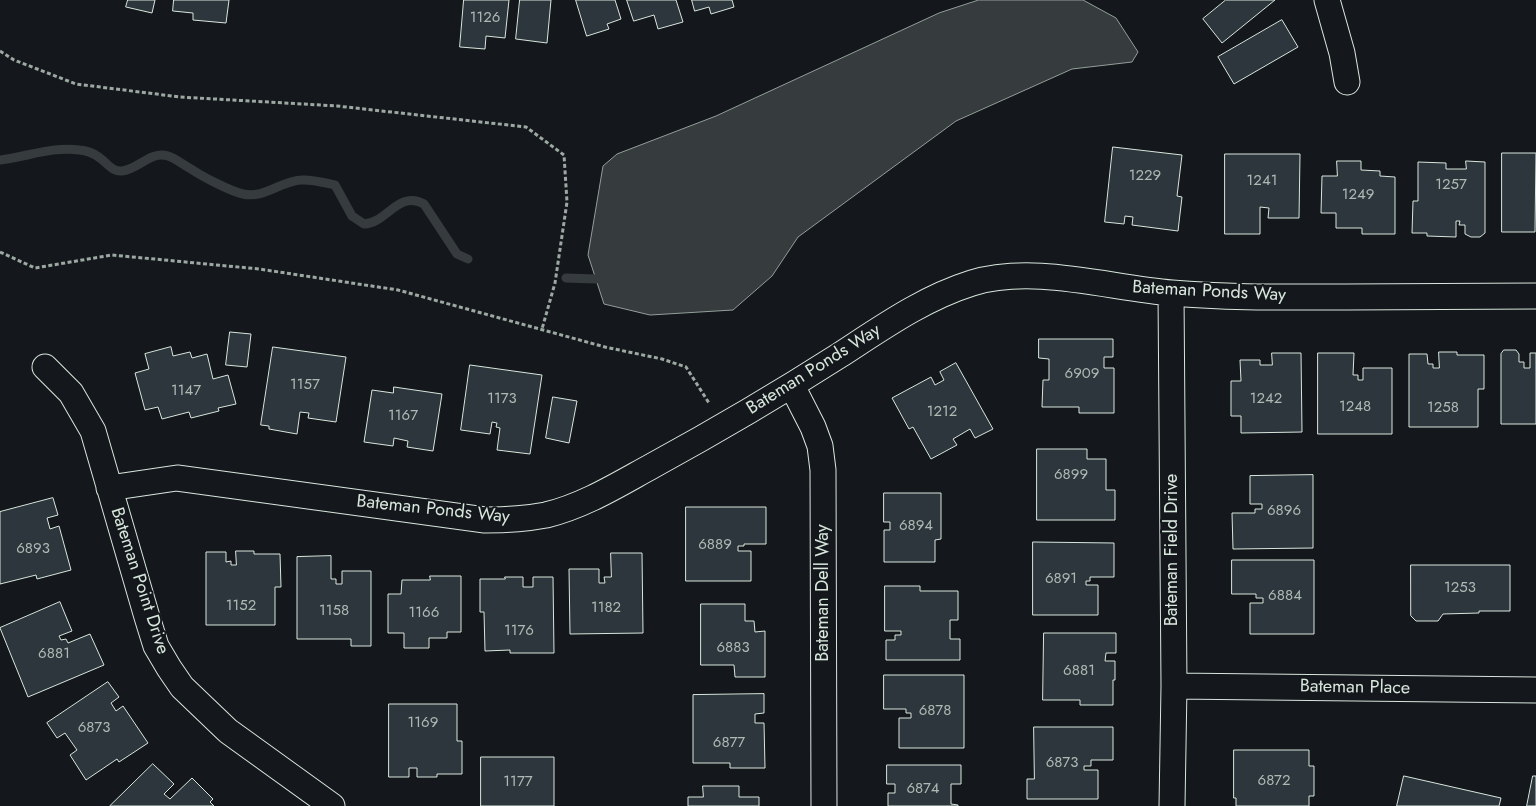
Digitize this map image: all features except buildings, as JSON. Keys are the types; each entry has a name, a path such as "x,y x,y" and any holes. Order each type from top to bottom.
{"street":[{"path":"1327,0 1340,45 1347,82"},
{"name":"Bateman Ponds Way","path":"109,488 176,478 485,520 518,520 548,514 577,505 607,490 724,426 792,386 914,307 944,292 995,278 1017,276 1048,277 1171,293 1262,297 1536,296"},
{"name":"Bateman Field Drive","path":"1171,293 1174,686 1172,806"},
{"name":"Bateman Point Drive","path":"45,367 70,393 93,431 156,646 182,688 228,731 332,806"},
{"name":"Bateman Dell Way","path":"792,386 818,440 823,470 824,806"},
{"name":"Bateman Place","path":"1174,686 1536,690"}],"path":[{"path":"0,51 14,60 76,84 180,97 337,106 526,127 564,155 567,202 555,283 542,329"},
{"path":"0,252 35,268 112,254 259,269 398,290 605,347 662,359 686,367 724,426"}],"shaded area":[{"path":"979,0 1083,0 1116,18 1138,52 1132,62 1072,69 956,121 798,237 772,276 733,310 650,315 604,304 588,255 603,166 617,154 716,116 939,13"}],"waterway":[{"path":"0,160 59,149 81,150 95,155 115,170 122,171 128,170 150,158 162,155 174,159 224,187 251,195 294,181 318,181 335,185 352,216 364,224 372,222 400,204 407,201 415,201 424,204 457,254 468,259"},
{"path":"566,278 596,279"}]}
